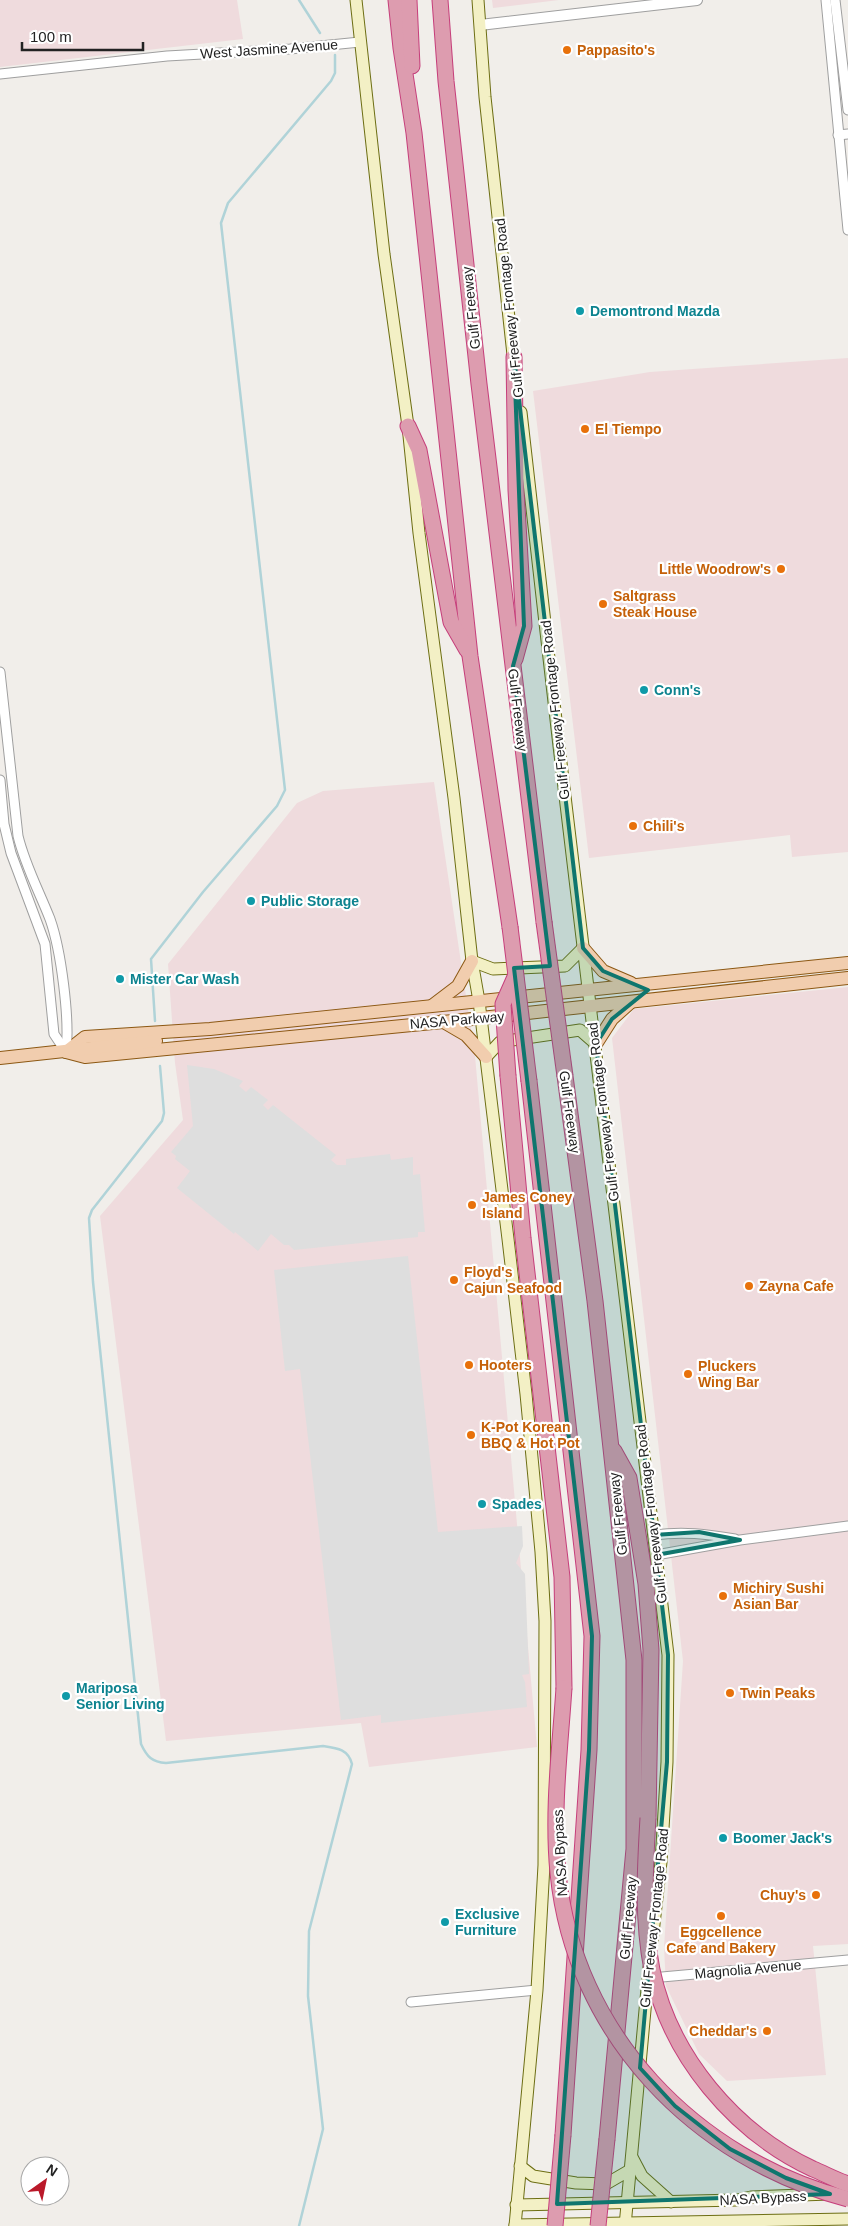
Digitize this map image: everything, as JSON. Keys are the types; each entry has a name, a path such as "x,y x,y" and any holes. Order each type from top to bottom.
{"highway":[{"path":"396,0 414,133 470,656 510,927 592,1636 589,1750 555,2226"},
{"path":"409,0 414,133"},
{"name":"Gulf Freeway","path":"438,0 513,666 544,922 595,1301 634,1660 634,1849 598,2226"},
{"path":"513,666 524,626 516,490 514,357"},
{"path":"408,426 419,450 451,622 470,656"},
{"name":"NASA Bypass","path":"515,977 502,1004 523,1238 562,1577 564,1688 556,1826 558,1873 564,1914 572,1944 600,2009 627,2052 675,2106 711,2136 748,2160 786,2178 848,2199"},
{"name":"NASA Bypass","path":"610,1444 629,1478 646,1584 651,1650 645,1874 648,1937 652,1970 661,2003 675,2033 710,2087 740,2122 796,2161 848,2184"}],"main road":[{"path":"356,0 384,254 408,426 418,533 454,798 472,961 486,1057 526,1394 545,1621 544,1865 537,1990 515,2225"},
{"name":"Gulf Freeway Frontage Road","path":"478,0 484,97 559,746 668,1655 667,1762 661,1862 625,2224"},
{"path":"472,961 493,969 565,966 583,948 602,970 633,984"},
{"path":"432,1006 458,986 472,961"},
{"name":"NASA Parkway","path":"66,1052 85,1037 210,1029 588,988 848,963"},
{"name":"NASA Parkway","path":"0,1058 66,1052 85,1057 212,1046 848,978"},
{"path":"486,1057 500,1042 580,1030 596,1044 612,1019 632,1001"},
{"path":"442,1021 466,1035 486,1057"},
{"path":"210,1029 212,1046"},
{"path":"632,2156 642,2176 671,2202"},
{"path":"520,2166 533,2176 576,2183 606,2184 630,2170"},
{"name":"NASA Bypass","path":"516,2205 671,2202 848,2193"},
{"name":"NASA Bypass","path":"515,2225 657,2224 848,2219"}],"street":[{"path":"480,25 697,0"},
{"path":"826,0 848,229"},
{"path":"835,0 848,110"},
{"name":"West Jasmine Avenue","path":"0,74 167,56 290,49 360,42"},
{"path":"838,135 848,134"},
{"path":"0,672 3,728 18,836 28,866 50,918 57,944 68,1033 66,1052"},
{"path":"0,780 4,824 11,853 45,944 54,1034 66,1052"},
{"path":"656,1555 740,1540 848,1526"},
{"path":"654,1535 676,1532 699,1532 740,1540"},
{"name":"Magnolia Avenue","path":"648,1978 848,1960"},
{"path":"411,2002 537,1990"}],"highlighted area":[{"path":"514,357 583,948 603,971 648,990 612,1019 596,1044 654,1535 699,1532 740,1540 656,1555 668,1655 667,1762 640,2068 675,2106 730,2149 786,2178 830,2194 557,2204 589,1750 592,1636 514,968 550,966 513,666 524,626"}],"shaded area":[{"path":"0,0 237,0 243,39 0,67"},
{"path":"492,0 559,0 493,8"},
{"path":"848,358 848,852 792,857 790,835 589,858 533,391 650,372"},
{"path":"434,782 475,1056 537,1747 369,1767 361,1723 166,1741 100,1216 183,1120 175,1063 168,964 297,803 323,791"},
{"path":"848,987 848,1944 813,1946 826,2075 727,2081 699,2054 666,1986 664,1947 683,1661 612,1038 634,1009"},
{"path":"187,1065 214,1069 243,1081 239,1086 246,1092 251,1087 268,1100 263,1105 268,1110 273,1105 336,1155 331,1160 337,1165 346,1165 346,1159 390,1154 391,1160 413,1157 413,1175 420,1174 425,1232 418,1232 418,1237 294,1250 289,1245 284,1245 271,1234 258,1251 177,1188 190,1171 175,1159 176,1156 171,1152 193,1126"},
{"path":"408,1256 438,1532 522,1526 523,1546 516,1563 525,1574 529,1674 522,1675 525,1682 527,1707 381,1723 381,1715 341,1720 300,1369 285,1371 274,1270"}],"waterway":[{"path":"299,0 320,33"},
{"path":"155,1021 151,959 203,892 277,806 285,790 221,223 228,203 331,81 335,73 335,55"},
{"path":"160,1066 164,1113 162,1121 92,1210 89,1218 93,1282 141,1744 150,1758 166,1763 323,1746 345,1752 352,1764 309,1931 308,1996 323,2129 299,2226"}],"place":[{"name":"Pappasito's","path":"567,50"},
{"name":"Demontrond Mazda","path":"580,311"},
{"name":"El Tiempo","path":"585,429"},
{"name":"Little Woodrow's","path":"781,569"},
{"name":"Saltgrass Steak House","path":"603,604"},
{"name":"Conn's","path":"644,690"},
{"name":"Chili's","path":"633,826"},
{"name":"Public Storage","path":"251,901"},
{"name":"Mister Car Wash","path":"120,979"},
{"name":"James Coney Island","path":"472,1205"},
{"name":"Floyd's Cajun Seafood","path":"454,1280"},
{"name":"Zayna Cafe","path":"749,1286"},
{"name":"Hooters","path":"469,1365"},
{"name":"Pluckers Wing Bar","path":"688,1374"},
{"name":"K-Pot Korean BBQ & Hot Pot","path":"471,1435"},
{"name":"Spades","path":"482,1504"},
{"name":"Michiry Sushi Asian Bar","path":"723,1596"},
{"name":"Twin Peaks","path":"730,1693"},
{"name":"Mariposa Senior Living","path":"66,1696"},
{"name":"Boomer Jack's","path":"723,1838"},
{"name":"Chuy's","path":"816,1895"},
{"name":"Eggcellence Cafe and Bakery","path":"721,1916"},
{"name":"Exclusive Furniture","path":"445,1922"},
{"name":"Cheddar's","path":"767,2031"}]}
